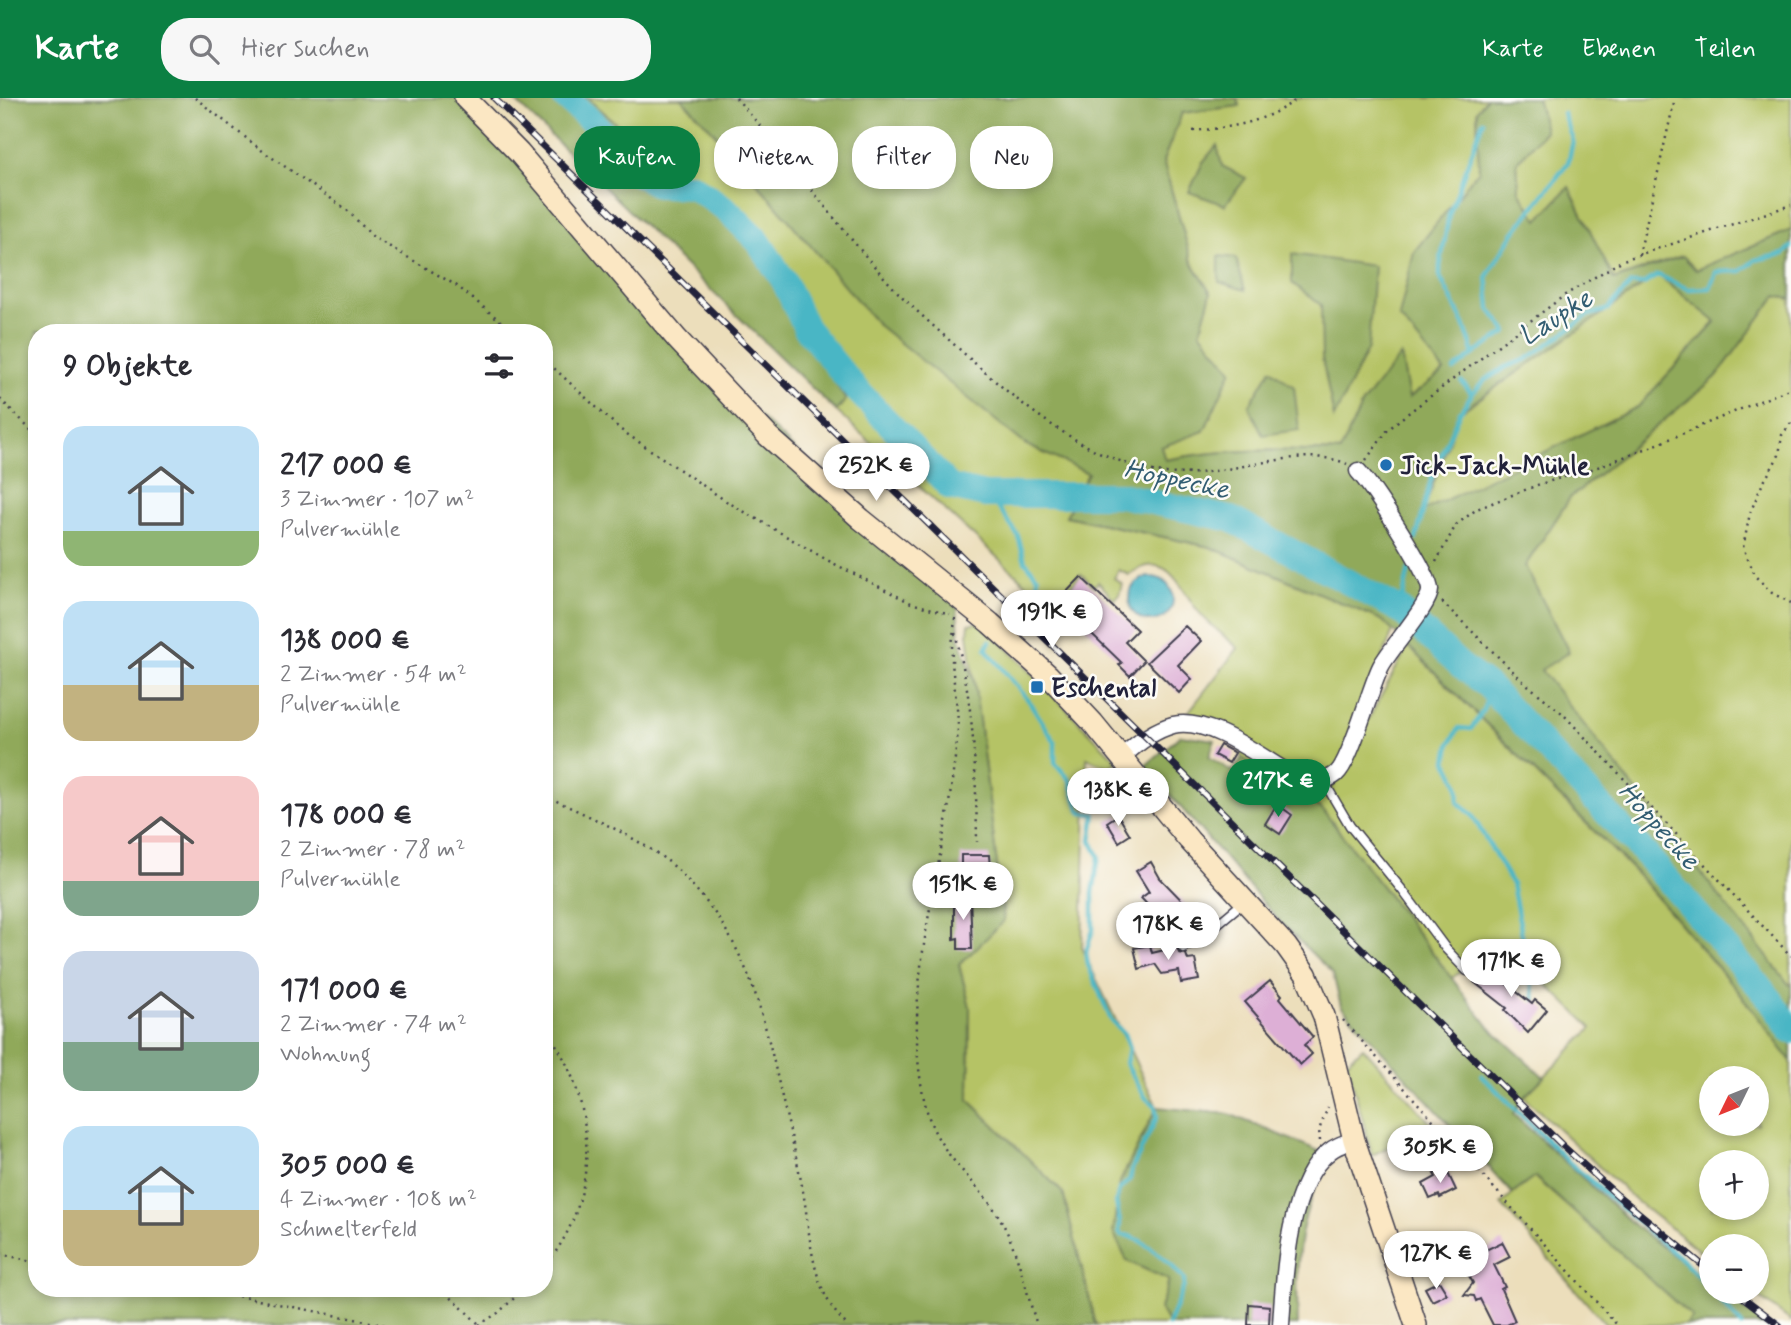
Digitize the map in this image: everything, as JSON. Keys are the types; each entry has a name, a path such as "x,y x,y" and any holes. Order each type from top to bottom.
{"main road":[{"path":"466,98 519,153 677,339 768,436 862,519 1026,654 1076,704 1182,831 1297,960 1319,1000 1329,1031 1354,1140 1416,1325"}],"street":[{"path":"1122,757 1159,730 1190,724 1224,736 1301,780 1323,780 1336,774 1344,765 1379,669 1430,595 1427,576 1358,471"},
{"path":"1281,1325 1284,1274 1294,1218 1311,1173 1326,1153 1354,1140"}],"lane":[{"path":"1323,780 1350,826 1446,949 1467,971"},
{"path":"1183,948 1246,900"}],"path":[{"path":"195,98 264,152 346,209 373,237 457,286 504,324"},
{"path":"736,98 904,299 1011,396 1066,433 1131,464 1172,474 1198,474 1264,463 1319,458 1342,462 1358,471 1387,431 1565,295 1623,260 1791,205"},
{"path":"1193,131 1237,127 1268,115 1299,98"},
{"path":"1639,255 1675,98"},
{"path":"553,367 621,430 726,501 827,560 911,603 963,619"},
{"path":"1427,576 1456,525 1476,509 1653,446 1791,388"},
{"path":"0,399 28,426"},
{"path":"1791,423 1782,435 1779,455 1760,487 1750,513 1743,548 1756,577 1772,593 1791,603"},
{"path":"1430,595 1452,610 1504,664 1562,713 1791,956"},
{"path":"955,615 951,657 958,727 947,819 932,899 918,1000 919,1073 926,1109 937,1137 946,1152 991,1205 1007,1231 1037,1325"},
{"path":"954,630 972,714 977,842"},
{"path":"553,799 619,832 665,859 681,872 703,898 737,947 750,974 764,1019 798,1167 818,1277 825,1299 847,1325"},
{"path":"1319,1000 1351,1028 1617,1325"},
{"path":"553,1040 580,1096 588,1151 581,1196 571,1225 553,1256"},
{"path":"1326,1153 1319,1134 1329,1103"},
{"path":"0,1254 28,1260"},
{"path":"243,1297 385,1325"},
{"path":"450,1297 480,1325 515,1297"}],"green space":[{"path":"0,98 465,98 677,339 957,602 959,636 974,680 1004,921 959,965 970,1007 969,1100 1063,1193 1096,1325 0,1325"},
{"path":"512,98 588,98 619,126 574,126 574,158"},
{"path":"588,98 681,98 714,131 714,189 771,189 1026,445 1088,473 1066,516 1210,547 1382,620 1393,631 1325,800 1408,646 1635,872 1739,992 1791,1061 1791,1321 1768,1304 1769,1234 1699,1234 1699,1251 1635,1200 1524,1097 1592,1028 1543,981 1488,953 1452,978 1322,809 1242,758 1235,732 1187,714 1238,648 1202,616 1171,574 1153,565 1129,575 1119,570 1114,578 1122,584 1115,600 1098,582 1094,586 1081,574 1052,607 836,411 846,399 743,239 688,189 700,189 700,126 619,126"},
{"path":"681,98 1236,98 1240,106 1182,113 1163,161 1192,262 1211,293 1200,332 1232,370 1204,431 1161,447 1165,460 1274,450 1340,452 1362,404 1401,355 1409,398 1444,371 1399,317 1414,252 1479,170 1477,110 1487,98 1537,98 1545,131 1517,162 1519,191 1538,220 1569,187 1614,280 1683,256 1696,270 1791,230 1791,299 1776,296 1716,377 1570,498 1525,566 1569,652 1541,670 1791,987 1791,1061 1739,992 1636,872 1382,620 1210,547 1066,516 1088,473 1026,445 878,325 762,189 838,189 838,126 714,126 714,132","holes":["1658,275 1716,322 1638,407 1423,511 1460,412"]},
{"path":"1236,98 1487,98 1477,110 1479,170 1414,252 1445,371 1409,398 1401,356 1362,404 1341,452 1231,452 1165,460 1160,447 1204,430 1213,411 1200,332 1211,293 1192,262 1163,161 1182,113 1239,106"},
{"path":"1537,98 1791,98 1791,230 1696,270 1682,256 1613,280 1569,188 1538,221 1519,191 1517,162 1545,131"},
{"path":"1217,145 1222,166 1246,178 1225,205 1189,192 1203,162"},
{"path":"606,189 688,189 743,239 846,400 836,411"},
{"path":"1292,254 1374,266 1368,348 1334,418 1322,358 1321,305 1292,283"},
{"path":"1219,256 1236,258 1245,290 1219,282"},
{"path":"1658,275 1716,322 1638,407 1423,512 1460,412"},
{"path":"1776,296 1791,299 1791,987 1540,670 1525,566 1570,498 1716,377"},
{"path":"1271,369 1294,387 1299,430 1263,435 1249,406"},
{"path":"981,621 1118,762 1108,767 1087,758 1082,949 1157,1107 1120,1182 1127,1261 1169,1280 1160,1309 1169,1325 1096,1325 1063,1193 969,1100 970,1007 959,965 1004,920 968,633 969,624"},
{"path":"1181,735 1215,740 1209,757 1233,772 1242,758 1322,809 1490,1028 1544,1077 1524,1097 1513,1114 1635,1226 1699,1275 1699,1304 1738,1304 1766,1325 1686,1325 1692,1317 1535,1177 1512,1193 1341,1006 1333,974 1281,923 1145,766"},
{"path":"1363,1047 1433,1126 1372,1155 1347,1062"},
{"path":"1157,1107 1229,1114 1329,1155 1311,1199 1301,1238 1297,1278 1298,1325 1169,1325 1160,1309 1169,1280 1127,1261 1113,1232 1120,1182"},
{"path":"1534,1177 1693,1317 1686,1325 1606,1325 1501,1204"}],"water":[{"path":"1151,577 1166,584 1173,599 1166,614 1151,621 1136,614 1129,599 1136,584"}],"building":[{"path":"1081,577 1137,630 1125,642 1144,661 1130,676 1119,665 1122,663 1058,601"},
{"path":"1185,626 1201,641 1178,665 1192,679 1179,693 1147,662"},
{"path":"1220,745 1235,753 1229,763 1214,755"},
{"path":"1277,804 1292,815 1280,834 1265,824"},
{"path":"1118,815 1130,835 1119,842 1107,822"},
{"path":"961,855 989,855 990,868 961,869"},
{"path":"1151,862 1160,878 1195,914 1198,911 1206,920 1181,941 1141,898 1149,892 1136,871"},
{"path":"954,895 970,895 972,949 958,949 958,938 954,939"},
{"path":"1150,945 1152,953 1177,947 1179,953 1186,954 1188,960 1195,959 1199,980 1181,983 1179,971 1162,974 1155,964 1139,969 1134,948"},
{"path":"1489,964 1506,977 1503,981 1532,1004 1535,1000 1547,1010 1528,1033 1505,1010 1507,1008 1474,982"},
{"path":"1270,981 1282,995 1280,998 1313,1037 1304,1045 1312,1054 1300,1065 1245,1002"},
{"path":"1446,1169 1456,1190 1440,1198 1439,1195 1430,1199 1423,1184 1436,1177 1434,1174"},
{"path":"1502,1242 1510,1257 1494,1265 1505,1287 1501,1289 1515,1321 1507,1325 1493,1325 1480,1299 1476,1301 1474,1296 1464,1295 1473,1283 1463,1265 1468,1262 1467,1259"},
{"path":"1439,1281 1447,1294 1432,1301 1425,1288"},
{"path":"1249,1304 1270,1306 1269,1325 1248,1325"}],"waterway":[{"name":"Hoppecke","path":"565,98 595,124 637,173 659,185 692,186 726,209 758,241 784,281 806,328 854,387 950,487 985,495 1120,495 1231,519 1400,610 1460,665 1489,687 1648,857 1771,1000 1791,1031"},
{"path":"1474,354 1507,332 1490,309 1487,276 1513,234 1568,163 1573,141 1563,113"},
{"path":"1454,370 1474,354 1464,324 1440,277 1440,266 1449,215 1483,121"},
{"name":"Laupke","path":"1416,539 1432,476 1460,412 1485,380 1506,367 1527,359 1589,315 1607,310 1631,284 1644,284 1658,275 1688,289 1710,288 1716,272 1741,271 1755,260 1784,254 1791,247"},
{"path":"1462,382 1472,394"},
{"path":"985,495 1000,510 1018,536 1025,561 1038,577 1037,587 1032,594"},
{"name":"Laupke","path":"1400,610 1409,569"},
{"path":"990,641 986,649 1029,701 1055,742 1055,763 1070,780 1079,809 1082,813 1095,814 1091,840 1099,856 1093,893 1093,930 1086,952 1088,965 1111,1020 1124,1034 1129,1048 1126,1064 1145,1097 1155,1106 1157,1117 1132,1169 1130,1179 1119,1190 1116,1202 1119,1232 1146,1244 1184,1279 1184,1286 1168,1325"},
{"path":"1491,689 1482,712 1471,729 1459,728 1450,744 1447,761 1458,784 1458,802 1472,815 1512,884 1535,1000"},
{"path":"1482,1076 1570,1163 1699,1278"},
{"path":"1723,1304 1742,1325"}],"railway":[{"path":"494,98 1563,1146 1617,1195 1699,1262"},
{"path":"1752,1304 1779,1325"}],"place":[{"name":"Jick-Jack-Mühle","path":"1386,465"},
{"name":"Eschental","path":"1037,687"}]}
